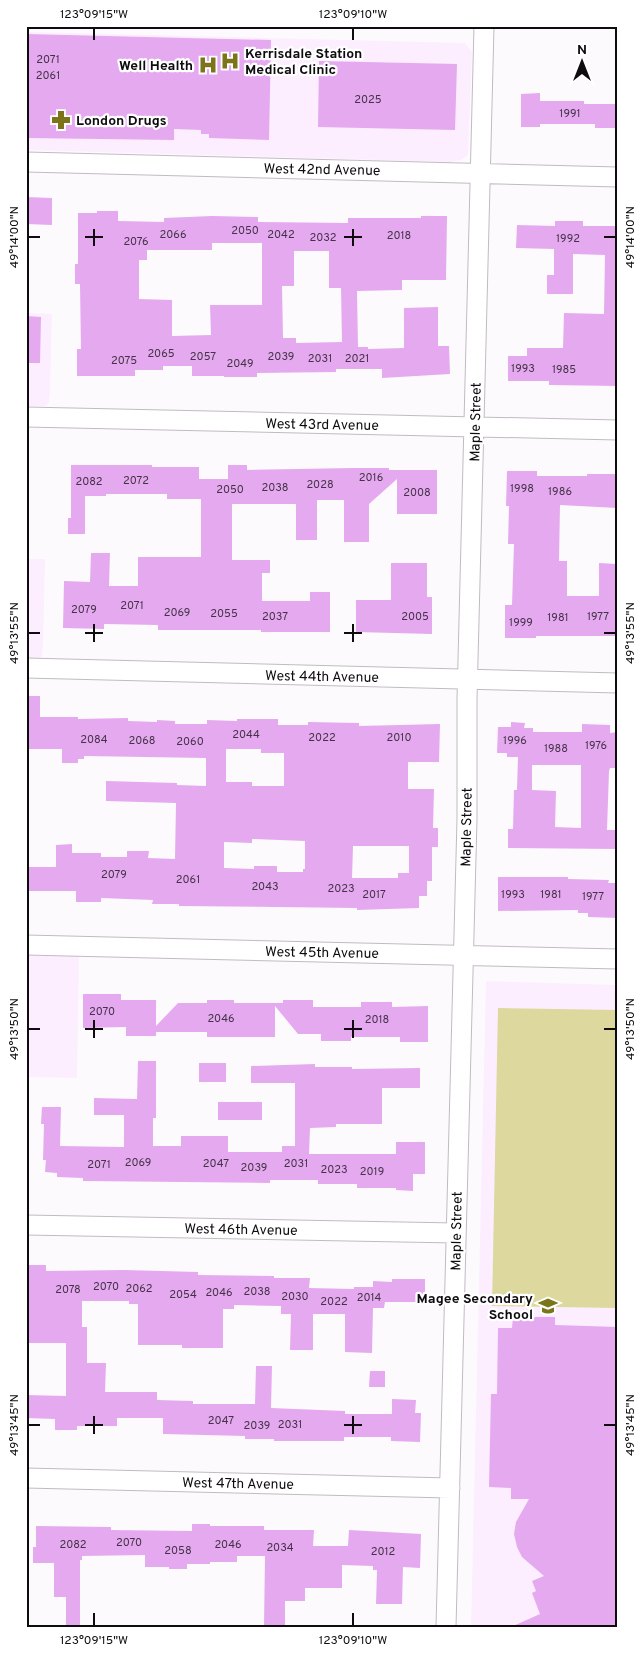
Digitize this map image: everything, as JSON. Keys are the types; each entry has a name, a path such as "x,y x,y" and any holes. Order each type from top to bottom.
{"street":[{"name":"Maple Street","path":"446,1627 484,26"},
{"name":"West 42nd Avenue","path":"26,162 618,177"},
{"name":"West 43rd Avenue","path":"26,417 618,430"},
{"name":"West 44th Avenue","path":"26,668 618,683"},
{"name":"West 45th Avenue","path":"26,945 618,959"},
{"name":"West 46th Avenue","path":"26,1225 456,1233"},
{"name":"West 47th Avenue","path":"26,1478 450,1488"}],"shaded area":[{"path":"26,32 465,43 472,52 468,155 461,160 451,162 26,150"},
{"path":"26,313 52,314 50,391 49,402 46,406 26,406"},
{"path":"26,559 45,559 43,646 42,656 38,660 26,660"},
{"path":"26,955 79,956 77,1078 26,1077"},
{"name":"Magee Secondary School","path":"486,981 618,985 618,1627 471,1627"},
{"path":"498,1008 618,1010 618,1308 492,1306"}],"building":[{"path":"26,34 271,40 269,140 209,138 209,134 201,134 201,130 174,129 174,140 26,138"},
{"path":"319,61 457,64 455,130 318,127"},
{"path":"540,93 540,101 584,101 584,104 618,104 618,128 595,128 595,124 540,124 540,127 521,127 521,94"},
{"path":"26,197 52,198 52,225 26,224"},
{"path":"97,211 118,211 118,221 164,222 164,218 212,216 258,217 258,222 348,223 348,218 447,216 446,280 402,280 402,290 357,291 358,347 368,347 368,349 404,348 404,308 438,307 438,346 449,346 450,374 382,378 382,369 336,369 336,372 257,373 257,377 224,377 192,376 192,366 163,366 163,370 135,370 135,376 77,376 77,349 81,349 80,284 75,284 75,264 78,264 78,213 97,213","holes":["212,243 262,243 262,305 210,305 211,335 172,336 172,300 139,299 139,260 147,260 147,250 212,250","294,251 329,251 329,288 341,288 342,342 296,343 296,338 283,338 282,286 294,286"]},
{"path":"555,221 583,221 583,226 618,226 618,386 549,385 549,381 508,381 508,356 527,356 527,348 563,348 564,313 604,314 605,255 573,254 573,294 547,294 547,275 554,275 554,249 516,248 517,225 555,226"},
{"path":"26,316 41,317 40,363 26,363"},
{"path":"71,465 199,467 199,479 228,479 228,465 247,465 247,470 389,468 389,470 437,470 437,514 397,514 397,479 369,504 369,542 344,542 344,500 317,500 317,540 296,540 296,504 232,504 232,560 270,560 270,573 262,573 262,601 310,601 310,592 330,592 330,632 158,630 158,625 104,624 104,629 63,628 64,581 90,582 91,553 110,553 109,586 138,586 138,557 201,557 201,499 167,499 167,494 85,496 85,534 68,534 68,518 71,518"},
{"path":"507,471 537,471 537,476 617,474 617,508 560,505 559,561 567,561 567,596 599,596 599,563 616,564 615,636 505,638 505,605 512,605 514,544 508,544 509,506 506,506"},
{"path":"391,563 427,563 427,597 432,597 432,634 356,632 356,600 391,600"},
{"path":"26,696 40,696 40,717 78,717 78,719 128,718 128,721 175,721 175,724 207,724 207,720 278,719 278,725 308,725 308,722 359,723 359,726 440,724 439,762 408,762 408,789 434,789 433,828 438,828 438,847 432,847 432,881 427,881 427,896 419,896 419,908 357,910 357,908 179,906 179,904 152,904 153,900 101,898 101,902 76,902 76,891 26,891 26,867 56,867 56,845 72,844 72,853 101,853 101,857 127,857 127,851 149,851 148,858 175,859 176,803 106,801 106,781 177,783 177,785 206,786 206,758 84,756 84,759 78,759 78,763 62,763 62,749 26,749","holes":["226,749 261,749 261,753 284,753 284,786 252,786 252,782 226,782","252,839 305,841 305,869 303,869 303,872 277,872 277,866 254,866 254,869 224,868 224,842 252,843","353,846 409,846 409,873 398,873 398,878 352,878"]},
{"path":"511,722 525,723 524,728 533,728 533,732 582,732 582,724 610,725 610,733 618,732 618,768 610,768 609,771 607,830 618,830 618,849 508,848 508,829 513,829 514,790 517,790 518,757 507,757 507,753 497,753 498,727 511,727","holes":["532,765 581,765 581,828 555,827 556,791 532,790"]},
{"path":"498,877 568,877 568,879 609,880 608,883 618,883 618,918 588,917 588,913 578,913 578,910 498,911"},
{"path":"83,994 121,994 121,1000 156,1000 156,1026 178,1003 207,1003 207,1000 234,1000 234,1003 283,1003 283,1000 313,1000 313,1007 361,1007 361,1002 392,1002 392,1007 428,1006 428,1042 400,1042 400,1037 351,1037 351,1041 321,1041 321,1034 298,1034 275,1006 275,1037 207,1037 207,1032 156,1032 156,1036 126,1036 126,1027 83,1028"},
{"path":"138,1061 156,1061 156,1118 153,1118 153,1146 181,1146 181,1136 228,1136 228,1152 282,1152 282,1146 295,1146 295,1083 251,1083 251,1066 315,1064 315,1067 352,1067 352,1069 420,1068 420,1088 382,1088 382,1124 336,1124 336,1127 310,1128 309,1154 396,1154 396,1142 425,1142 425,1174 413,1174 413,1191 396,1190 396,1188 357,1188 357,1184 318,1184 318,1180 270,1180 270,1183 83,1181 83,1178 57,1177 57,1173 45,1172 46,1160 43,1160 44,1124 41,1124 42,1107 61,1107 60,1146 124,1147 124,1115 94,1115 94,1098 137,1099"},
{"path":"199,1063 226,1063 226,1082 199,1082"},
{"path":"218,1102 262,1102 262,1120 218,1120"},
{"path":"26,1265 46,1265 46,1271 124,1270 198,1272 198,1275 310,1278 309,1288 354,1289 354,1287 373,1287 373,1281 392,1282 392,1279 425,1279 425,1302 385,1302 384,1308 373,1308 372,1353 345,1352 345,1314 313,1314 313,1350 290,1350 291,1314 281,1314 281,1306 234,1305 234,1309 223,1309 223,1348 182,1348 182,1345 138,1345 138,1304 129,1304 129,1301 82,1301 82,1327 87,1327 87,1363 106,1363 105,1392 157,1392 157,1400 193,1401 193,1404 255,1404 256,1366 272,1366 271,1408 345,1411 345,1414 392,1414 392,1399 416,1400 415,1413 421,1413 420,1442 391,1441 391,1437 344,1437 344,1441 274,1441 274,1439 245,1439 245,1436 163,1434 163,1418 117,1418 117,1426 77,1426 77,1430 55,1430 55,1419 26,1418 26,1395 66,1396 66,1343 26,1343"},
{"path":"513,1317 555,1317 555,1325 618,1327 618,1627 511,1627 540,1614 532,1593 536,1591 532,1581 544,1576 522,1557 514,1534 516,1522 529,1499 511,1499 511,1488 489,1487 491,1394 497,1394 498,1328 512,1328"},
{"path":"370,1371 385,1371 385,1387 369,1387"},
{"path":"192,1524 264,1526 264,1530 314,1530 313,1546 348,1546 349,1530 421,1534 420,1568 403,1567 402,1604 376,1604 377,1570 373,1570 373,1566 342,1565 342,1588 305,1588 305,1601 285,1601 285,1627 264,1627 265,1556 237,1556 237,1562 187,1564 187,1569 169,1569 169,1567 145,1567 145,1555 82,1556 82,1560 80,1560 80,1627 66,1627 66,1597 54,1597 54,1563 33,1563 33,1547 36,1547 36,1526 111,1527 111,1530 192,1531"}],"place":[{"name":"Kerrisdale Station Medical Clinic","path":"230,61"},
{"name":"Well Health","path":"208,65"},
{"name":"London Drugs","path":"61,120"},
{"name":"Magee Secondary School","path":"548,1306"}]}
